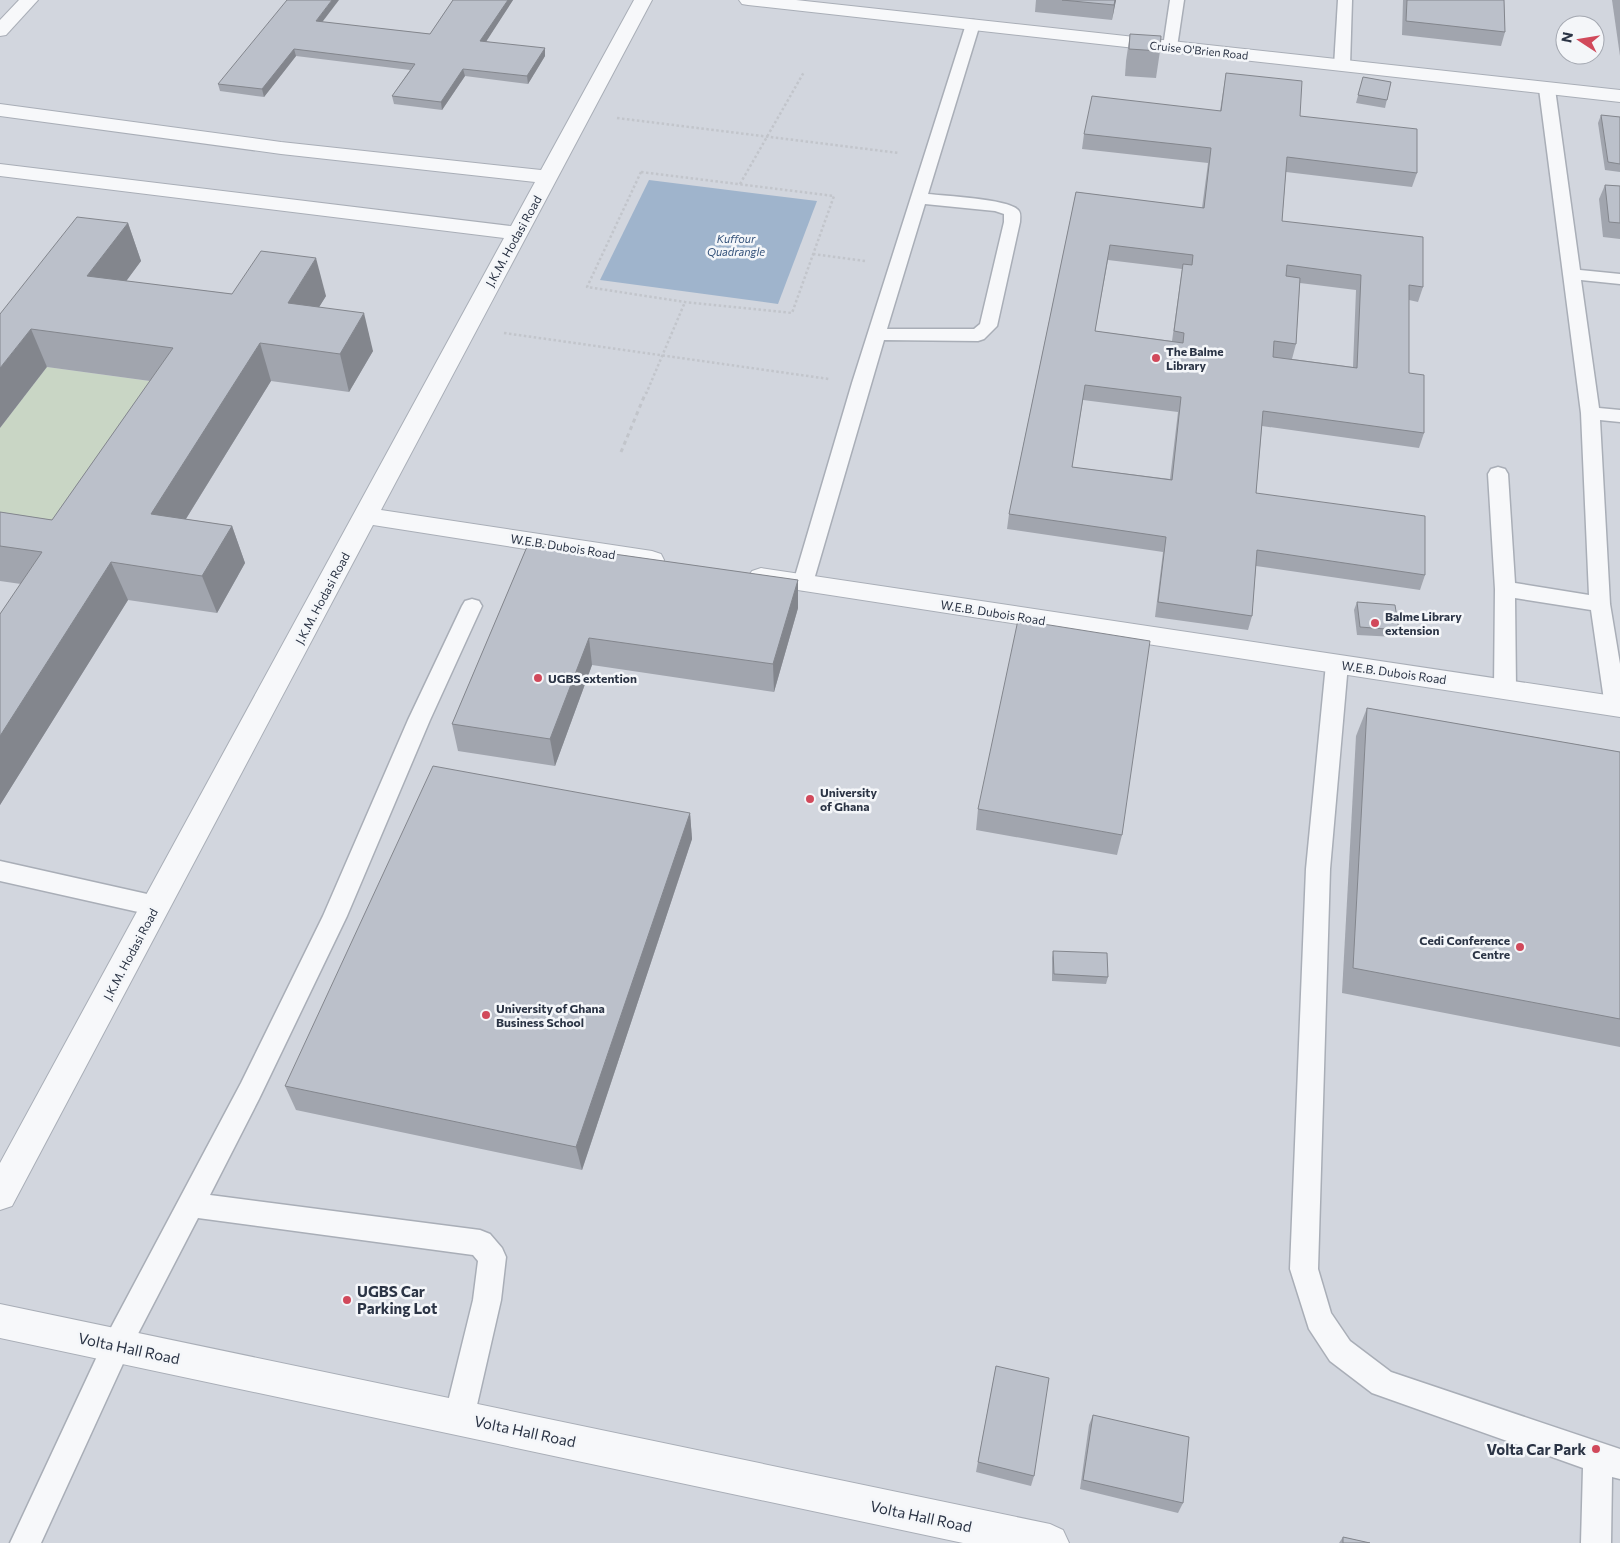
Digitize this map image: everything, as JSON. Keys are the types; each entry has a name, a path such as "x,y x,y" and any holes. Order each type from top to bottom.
{"street":[{"path":"0,31 28,0"},
{"name":"J.K.M. Hodasi Road","path":"0,1195 643,0"},
{"name":"Cruise O'Brien Road","path":"748,0 1620,96"},
{"path":"0,110 281,148 548,177"},
{"path":"0,170 516,233"},
{"name":"W.E.B. Dubois Road","path":"366,516 677,564"},
{"name":"W.E.B. Dubois Road","path":"735,572 1618,707"},
{"name":"Volta Hall Road","path":"0,1321 1050,1543"}],"lane":[{"path":"1170,47 1177,0"},
{"path":"1342,66 1345,0"},
{"path":"803,583 861,383 973,24"},
{"path":"1547,89 1590,413 1600,604 1618,707"},
{"path":"877,334 978,335 988,326 1012,222 1012,212 998,206 919,198"},
{"path":"1572,274 1620,280"},
{"path":"1590,413 1620,416"},
{"path":"1498,474 1505,588 1505,689"},
{"path":"1505,588 1600,604"},
{"path":"24,1543 116,1345 250,1091 335,916 419,720 472,606"},
{"path":"1337,664 1318,868 1304,1269 1319,1319 1340,1351 1382,1383 1609,1461 1596,1543"},
{"path":"0,871 156,906"},
{"path":"191,1205 480,1243 492,1257 487,1300 459,1418"}],"path":[{"path":"740,184 804,72"},
{"path":"582,114 931,157"},
{"path":"641,172 740,184 834,196 792,313 685,302 586,286 641,172"},
{"path":"814,254 898,265"},
{"path":"621,452 685,302"},
{"path":"466,328 861,383"}],"shaded area":[{"name":"University of Ghana","path":"0,0 1620,0 1620,1543 0,1543"}],"green space":[{"path":"47,367 186,386 69,558 0,547 0,428"}],"water":[{"name":"Kuffour Quadrangle","path":"649,180 817,201 778,304 600,280"}],"building":[{"path":"287,0 332,0 316,21 430,34 453,0 508,0 480,41 545,48 527,76 463,69 441,102 392,96 415,64 294,49 262,89 218,84"},
{"path":"1062,0 1115,0 1114,5"},
{"path":"1407,0 1504,0 1505,32 1406,21"},
{"path":"1130,34 1161,36 1160,51 1129,49"},
{"name":"The Balme Library","path":"1226,73 1302,81 1300,116 1417,129 1417,173 1287,157 1282,221 1423,237 1423,287 1409,285 1409,373 1424,375 1424,433 1263,411 1256,493 1425,516 1425,575 1257,550 1252,616 1158,602 1166,537 1009,514 1076,192 1204,208 1211,148 1084,134 1092,96 1221,111","holes":["1110,245 1193,255 1192,265 1183,264 1174,331 1184,333 1183,343 1095,331","1287,265 1361,275 1357,368 1273,357 1274,341 1296,344 1300,278 1286,276","1085,385 1181,397 1172,480 1072,467"]},
{"path":"1363,77 1391,82 1387,100 1358,95"},
{"path":"1601,115 1620,117 1620,164 1608,162"},
{"path":"1605,185 1620,186 1620,223 1609,222"},
{"path":"77,217 128,223 87,276 232,294 261,251 316,258 288,303 364,313 340,354 260,343 151,514 232,526 202,576 111,562 0,736 0,614 42,552 0,546 0,512 52,520 173,348 31,329 0,368 0,314"},
{"name":"UGBS extention","path":"529,542 798,580 773,664 589,638 550,739 452,724"},
{"name":"Balme Library extension","path":"1357,602 1395,605 1399,630 1360,627"},
{"path":"1018,620 1150,641 1122,835 978,809"},
{"name":"Cedi Conference Centre","path":"1367,708 1620,752 1620,1019 1353,968"},
{"path":"433,766 690,813 576,1147 285,1086"},
{"path":"1053,951 1107,953 1108,977 1054,974"},
{"path":"996,1366 1049,1378 1034,1476 978,1462"},
{"path":"1093,1415 1189,1437 1183,1503 1083,1480"},
{"path":"1343,1537 1370,1543 1343,1543"}],"place":[{"name":"The Balme Library","path":"1156,358"},
{"name":"Balme Library extension","path":"1375,623"},
{"name":"UGBS extention","path":"538,678"},
{"name":"University of Ghana","path":"810,799"},
{"name":"Cedi Conference Centre","path":"1520,947"},
{"name":"University of Ghana Business School","path":"486,1015"},
{"name":"UGBS Car Parking Lot","path":"347,1300"},
{"name":"Volta Car Park","path":"1596,1449"}]}
